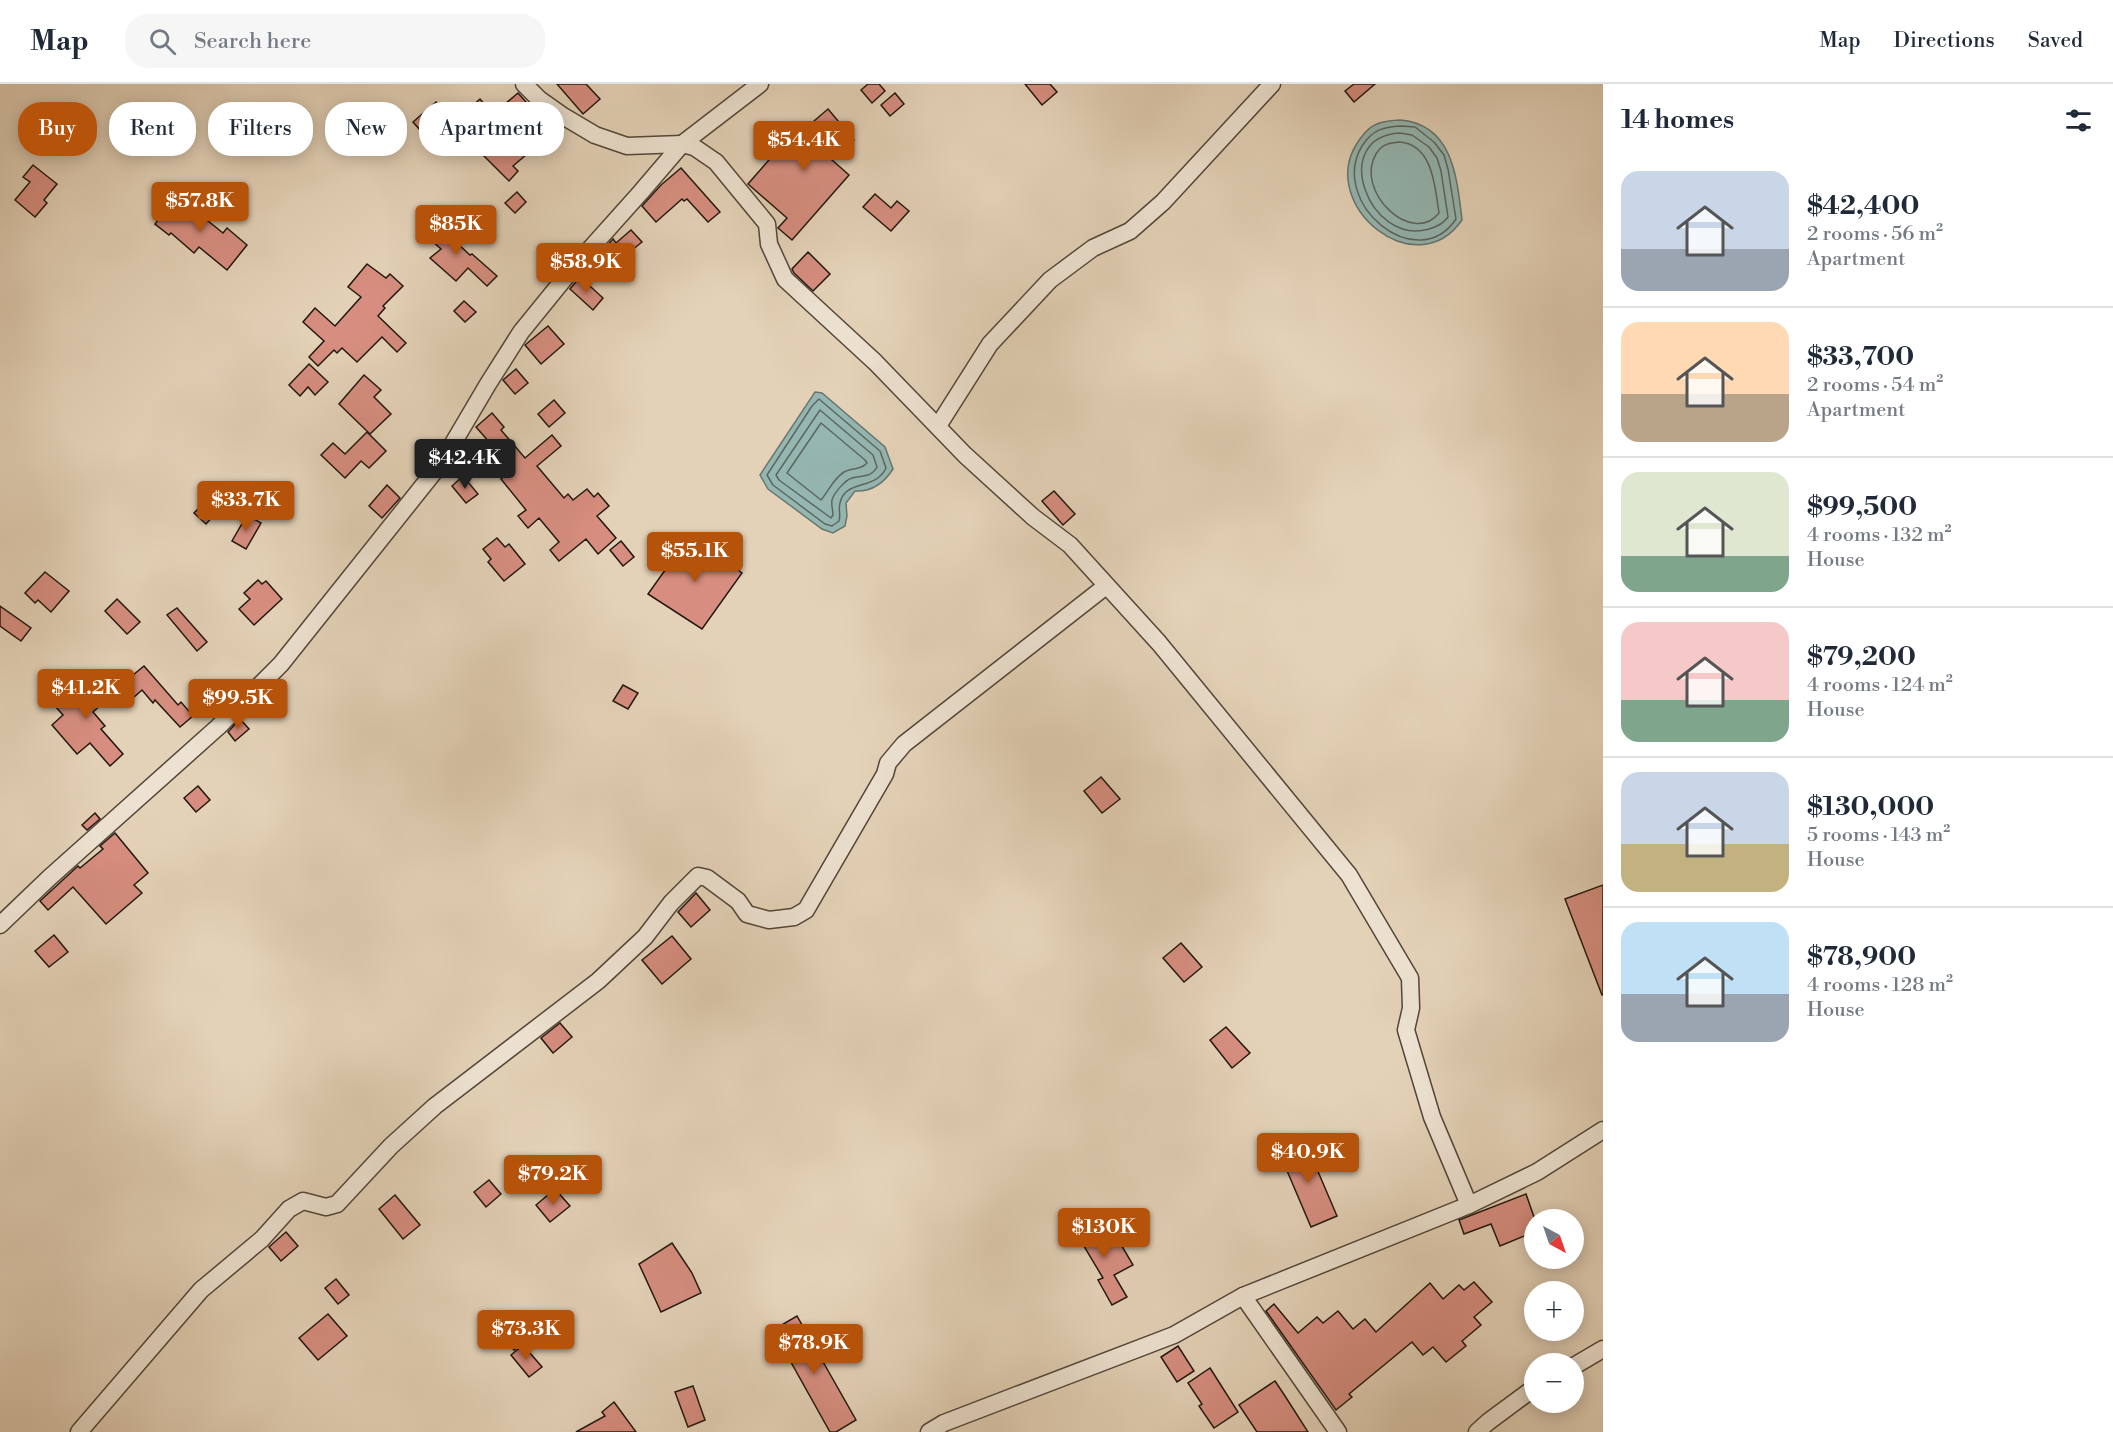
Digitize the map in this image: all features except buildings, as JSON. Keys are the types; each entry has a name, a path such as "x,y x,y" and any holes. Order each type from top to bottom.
{"street":[{"path":"524,84 539,99 595,135 627,146 682,144 694,147 716,162 767,224 769,244 784,279 874,362 965,455 1033,517 1070,545 1159,643 1349,875 1410,978 1411,1008 1406,1030 1432,1117 1469,1205"},
{"path":"0,925 49,878 218,727 281,664 442,462 521,332 573,268 682,144 760,84"},
{"path":"938,426 990,344 1050,280 1093,248 1130,231 1162,202 1272,84"},
{"path":"79,1432 201,1290 262,1239 289,1209 303,1201 326,1207 337,1204 391,1146 435,1106 598,981 645,938 670,903 693,879 698,876 707,878 738,901 747,914 769,920 794,918 806,910 885,774 894,754 1106,586"},
{"path":"929,1432 944,1423 1174,1335 1243,1296 1469,1205 1537,1172 1603,1130"},
{"path":"1243,1296 1338,1432"},
{"path":"1584,1360 1603,1349"},
{"path":"1477,1432 1524,1395"}],"water":[{"path":"1400,120 1418,124 1431,131 1442,142 1449,156 1458,187 1462,220 1443,238 1421,245 1398,241 1378,230 1361,213 1350,192 1348,168 1360,138 1374,125"},
{"path":"815,392 822,393 885,447 893,469 877,486 855,491 846,503 845,526 833,533 822,529 768,489 760,475"}]}
